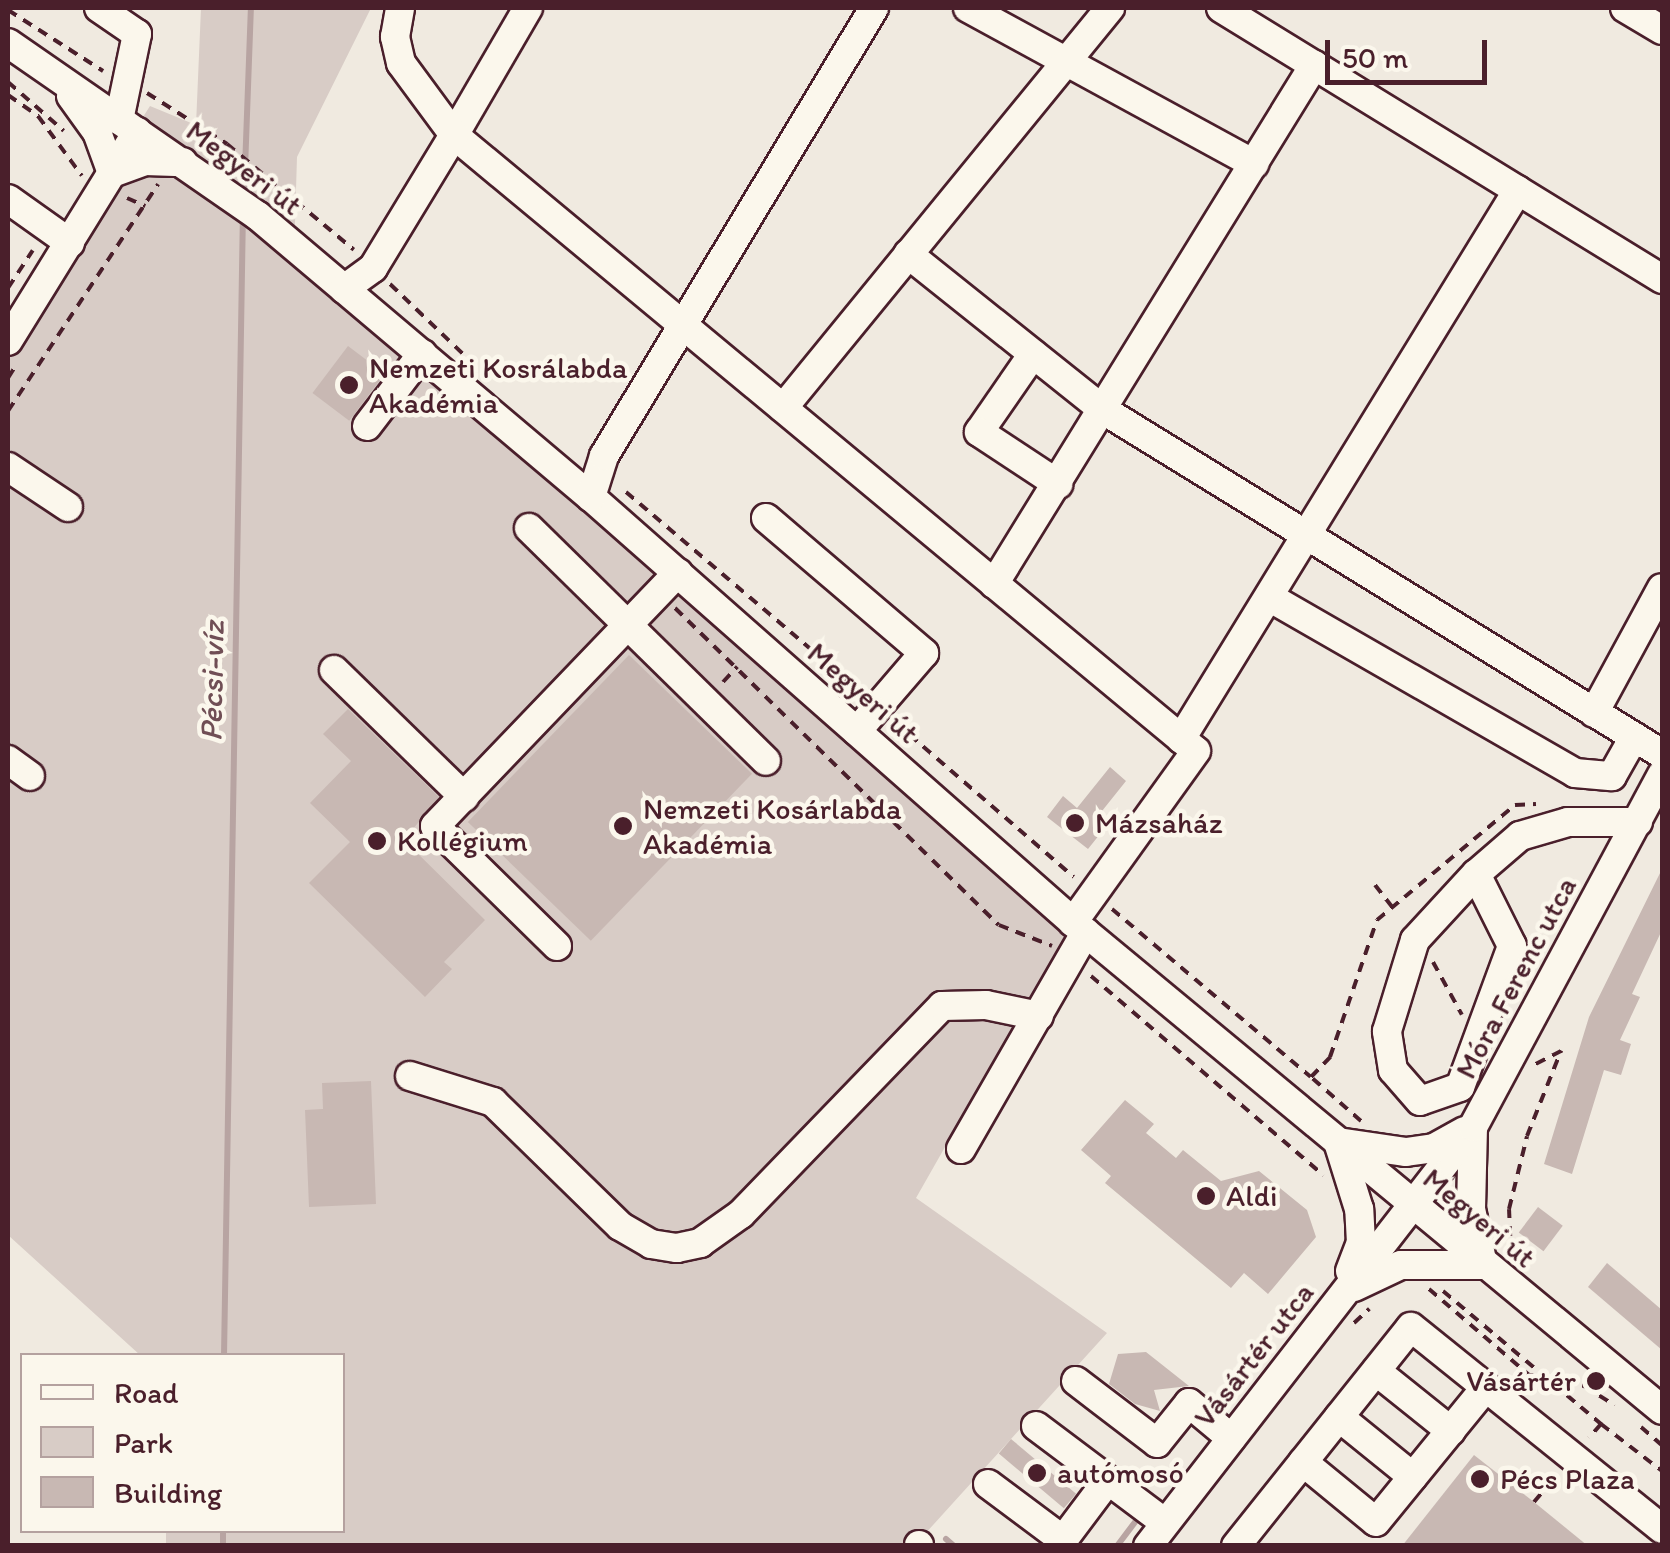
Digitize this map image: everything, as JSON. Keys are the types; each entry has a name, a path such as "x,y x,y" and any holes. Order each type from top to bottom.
{"street":[{"path":"9,359 108,180 128,126 118,78 137,21 99,8"},
{"path":"400,8 395,37 400,63 454,135 1196,751 1094,895 1069,958 1039,1016 961,1149"},
{"path":"344,289 373,268 528,8"},
{"path":"592,497 600,469 874,8"},
{"path":"968,8 1069,58 1254,164"},
{"path":"783,408 1110,8"},
{"path":"1221,8 1662,278"},
{"path":"1624,8 1662,30"},
{"name":"Megyeri út","path":"8,43 128,126 190,163 258,216 592,497 1080,927 1413,1204 1490,1256 1662,1410"},
{"path":"994,584 1105,411 1314,65"},
{"path":"56,77 97,132 108,180"},
{"path":"108,180 162,159 190,163"},
{"path":"1182,740 1518,190"},
{"path":"8,200 70,243"},
{"path":"908,254 1105,411 1662,754"},
{"path":"367,426 422,354"},
{"path":"1033,354 979,432 1058,484"},
{"path":"8,467 68,507"},
{"path":"766,518 924,653 857,730"},
{"path":"529,528 766,761"},
{"path":"558,946 435,826 678,573"},
{"path":"1594,713 1662,588"},
{"path":"1270,597 1575,773 1612,776 1634,737"},
{"path":"334,670 464,797"},
{"name":"Móra Ferenc utca","path":"1413,1204 1473,1127 1662,774"},
{"path":"1476,874 1512,946 1460,1087 1420,1100 1393,1070 1387,1030 1415,940 1476,874 1520,836 1568,822 1638,822"},
{"path":"410,1076 493,1102 620,1226 651,1244 676,1248 700,1243 741,1214 942,1006 986,1005 1039,1016"},
{"path":"1340,1296 1361,1243 1358,1209 1338,1142 1406,1152 1434,1148 1473,1127"},
{"path":"1340,1296 1378,1271 1490,1256 1470,1209 1473,1127"},
{"name":"Vásártér utca","path":"1156,1534 1413,1204"},
{"path":"1236,1546 1411,1327 1573,1457 1655,1533"},
{"path":"1376,1371 1450,1431"},
{"path":"1076,1382 1156,1443 1189,1403 1231,1438"},
{"path":"1303,1462 1376,1522 1486,1388"},
{"path":"1339,1418 1412,1478"},
{"path":"1036,1426 1108,1480 1156,1534"},
{"path":"988,1484 1062,1540 1108,1480"}],"path":[{"path":"118,78 226,144 264,173 373,268 480,370"},
{"path":"8,95 38,116 83,177 108,180 145,206"},
{"path":"8,411 160,180"},
{"path":"600,469 1368,1127"},
{"path":"1311,1077 1330,1057 1377,920 1515,805 1552,804"},
{"path":"1375,884 1392,907"},
{"path":"1415,940 1430,948 1436,972 1476,1042"},
{"path":"1069,958 1329,1180"},
{"path":"1490,1256 1512,1259 1509,1210 1527,1136 1561,1051 1526,1068 1535,1052"},
{"path":"1419,1267 1431,1293 1529,1375 1552,1383 1584,1386 1625,1414"},
{"path":"1552,1383 1662,1471"},
{"path":"1534,1502 1601,1424"},
{"path":"1638,1424 1662,1445"}],"green space":[{"path":"201,8 371,8 297,157 294,255 1073,922 916,1198 1107,1333 924,1535 938,1545 166,1545 166,1533 345,1533 345,1353 138,1353 8,1235 8,330 150,106 196,125"}],"building":[{"name":"Nemzeti Kosrálabda Akadémia","path":"348,346 385,374 349,421 312,393"},
{"name":"Nemzeti Kosárlabda Akadémia","path":"629,655 752,774 591,941 468,822"},
{"name":"Kollégium","path":"348,709 439,797 404,840 485,920 444,962 452,969 425,997 309,883 350,842 310,803 351,761 323,734"},
{"path":"1110,767 1126,781 1094,821 1104,829 1088,849 1047,817 1063,796 1077,808"},
{"path":"1662,869 1662,930 1632,994 1640,997 1620,1040 1631,1044 1621,1075 1604,1070 1572,1174 1544,1164 1589,1017"},
{"path":"371,1081 376,1204 309,1207 305,1110 323,1109 322,1083"},
{"name":"Aldi","path":"1125,1100 1154,1124 1146,1133 1176,1158 1183,1150 1221,1181 1259,1171 1307,1210 1316,1237 1268,1294 1244,1273 1231,1288 1105,1183 1111,1176 1081,1150"},
{"path":"1538,1207 1563,1226 1543,1251 1519,1233"},
{"path":"1607,1263 1662,1310 1662,1350 1588,1287"},
{"path":"1146,1352 1189,1386 1154,1390 1160,1411 1135,1404 1109,1384 1118,1354"},
{"name":"autómosó","path":"1011,1439 1076,1494 1064,1508 999,1454"},
{"name":"Pécs Plaza","path":"1474,1455 1534,1502 1588,1546 1402,1546"}],"waterway":[{"name":"Pécsi-víz","path":"244,196 251,8"},
{"name":"Pécsi-víz","path":"224,1353 243,214"},
{"path":"1117,1546 1136,1521"},
{"name":"Pécsi-víz","path":"223,1533 223,1546"},
{"path":"946,1539 954,1546"}],"place":[{"name":"Nemzeti Kosrálabda Akadémia","path":"349,385"},
{"name":"Mázsaház","path":"1075,823"},
{"name":"Nemzeti Kosárlabda Akadémia","path":"623,826"},
{"name":"Kollégium","path":"377,841"},
{"name":"Aldi","path":"1206,1196"},
{"name":"Vásártér","path":"1596,1381"},
{"name":"autómosó","path":"1037,1473"},
{"name":"Pécs Plaza","path":"1480,1479"}]}
